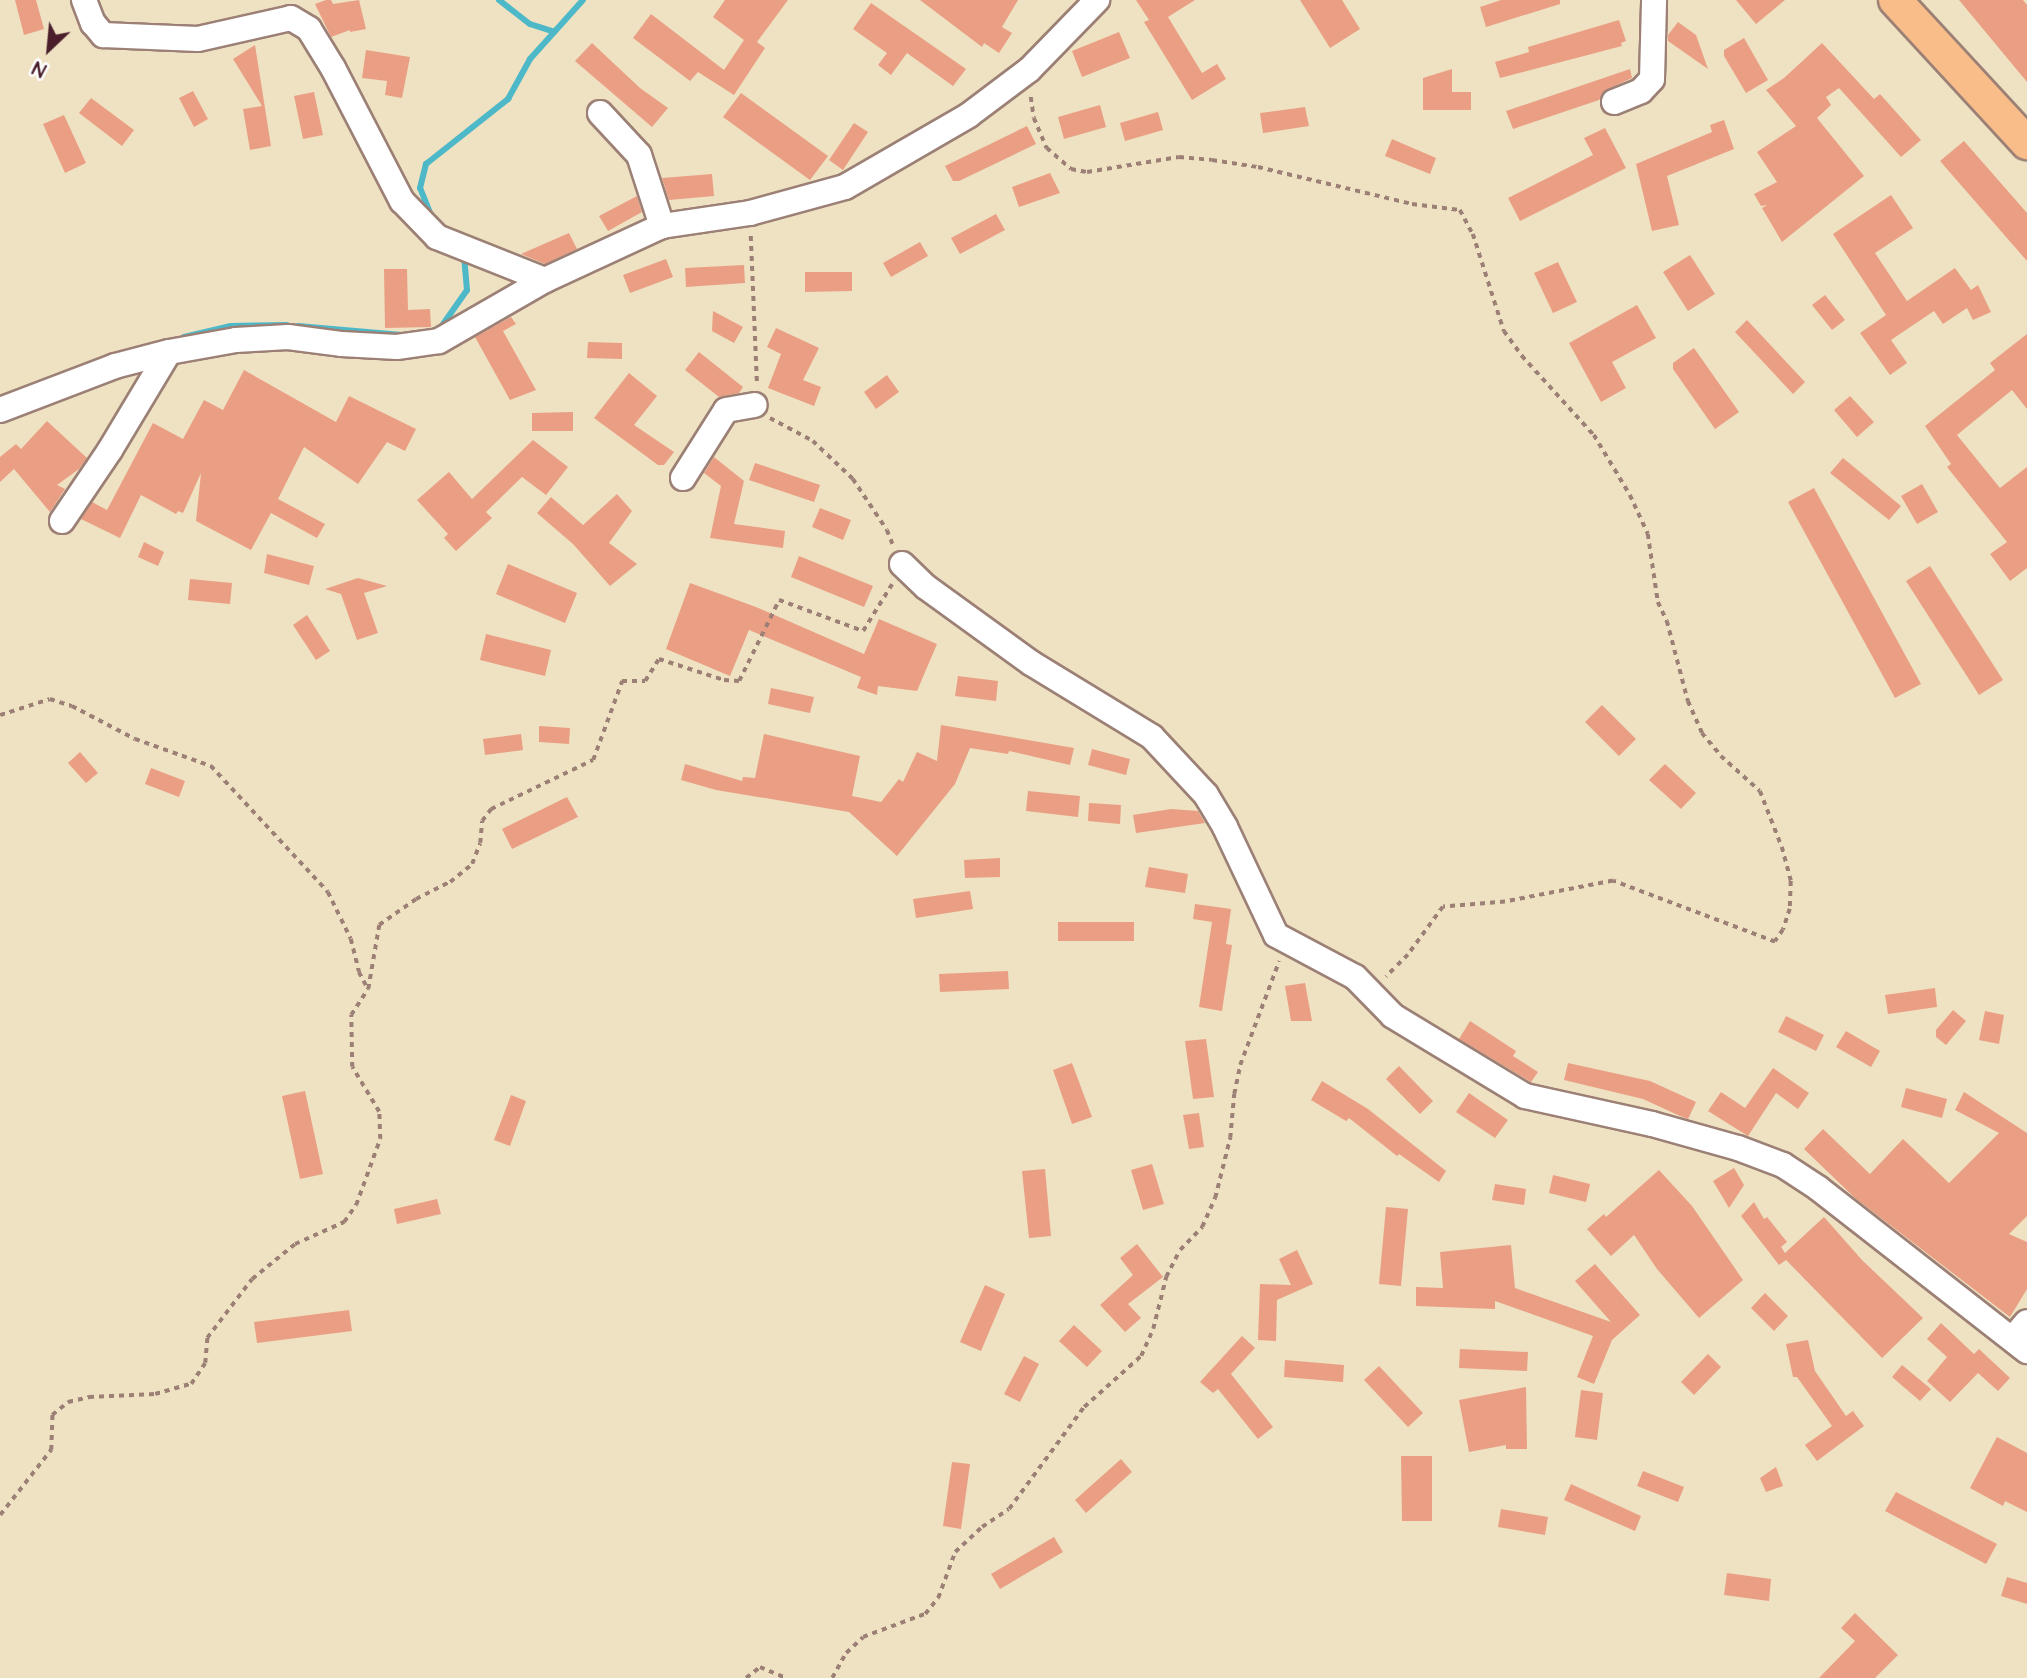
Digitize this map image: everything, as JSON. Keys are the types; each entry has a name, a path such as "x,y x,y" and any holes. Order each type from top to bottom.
{"main road":[{"path":"1895,0 2027,143"}],"street":[{"path":"85,0 93,23 103,35 198,39 291,18 309,29 333,68 402,201 437,237 545,280"},
{"path":"0,410 115,366 169,352 236,340 288,337 341,344 397,347 439,341 545,280 662,226 750,213 845,187 969,115 1029,70 1097,0"},
{"path":"1614,102 1642,92 1652,79 1654,0"},
{"path":"600,113 639,155 662,226"},
{"path":"62,521 110,450 169,352"},
{"path":"683,478 726,410 755,405"},
{"path":"902,564 926,587 1031,663 1152,737 1206,795 1226,827 1276,935 1355,977 1393,1016 1525,1096 1652,1124 1738,1148 1783,1165 1818,1188 1933,1280 2022,1337"}],"path":[{"path":"1029,70 1034,118 1039,132 1057,160 1071,169 1087,173 1179,157 1212,160 1283,172 1412,204 1460,210 1473,234 1504,331 1522,356 1594,435 1630,495 1648,534 1658,602 1667,621 1688,701 1702,733 1720,756 1760,791 1782,847 1791,881 1790,909 1783,930 1775,942 1613,881 1505,902 1443,907 1403,961 1369,994"},
{"path":"0,1515 51,1450 52,1415 68,1402 89,1397 155,1394 191,1384 205,1363 207,1338 243,1289 273,1259 295,1244 344,1222 356,1205 380,1139 379,1112 352,1067 351,1015 368,989 379,925 406,905 450,882 472,863 480,843 482,821 491,809 593,760 622,681 645,681 659,659 724,680 739,681 779,600 863,631 884,600 902,564 887,530 853,479 813,441 767,417 755,405 757,377 750,213"},
{"path":"0,715 50,699 72,706 135,739 211,766 328,892 351,939 359,972 368,989"},
{"path":"832,1678 846,1653 863,1637 925,1614 938,1598 955,1552 982,1527 1009,1509 1084,1407 1125,1374 1141,1356 1153,1329 1166,1277 1180,1250 1202,1227 1215,1198 1230,1138 1240,1065 1280,958 1276,935"},
{"path":"746,1678 760,1667 786,1678"}],"building":[{"path":"15,0 36,0 44,29 24,35"},
{"path":"331,0 333,4 359,0 366,29 350,30 331,37 315,4"},
{"path":"725,0 788,0 757,42 765,48 734,95 698,72 690,81 633,38 651,14 724,70 744,40 713,17"},
{"path":"920,0 1018,0 1002,27 1012,33 999,53 984,43 982,47"},
{"path":"1136,0 1195,0 1168,17 1202,73 1217,64 1226,79 1192,100 1144,22 1149,20"},
{"path":"1300,0 1342,0 1360,29 1330,48"},
{"path":"1501,0 1560,0 1560,4 1486,27 1480,7"},
{"path":"1736,0 1785,0 1756,24"},
{"path":"1959,0 2023,0 2027,5 2027,82"},
{"path":"871,3 966,69 953,86 907,53 891,75 878,65 887,53 853,29"},
{"path":"1619,20 1626,41 1621,43 1622,46 1500,78 1495,62 1529,52 1528,47"},
{"path":"1678,22 1696,35 1708,69 1668,41 1668,35"},
{"path":"1119,32 1130,58 1082,77 1072,51"},
{"path":"1744,38 1768,80 1746,93 1724,56 1724,50"},
{"path":"592,43 640,88 668,108 652,127 575,61"},
{"path":"1822,43 1874,99 1880,94 1921,140 1901,157 1839,88 1826,97 1831,105 1817,118 1864,176 1782,242 1762,208 1767,205 1761,206 1754,194 1777,182 1757,152 1796,126 1766,90 1784,78"},
{"path":"255,45 271,146 250,150 243,109 262,106 233,59"},
{"path":"366,50 410,57 402,98 385,95 387,81 362,78"},
{"path":"1452,69 1452,92 1471,92 1471,110 1423,110 1423,78"},
{"path":"1630,69 1632,78 1608,89 1599,100 1513,129 1506,111"},
{"path":"193,91 208,119 194,127 179,98"},
{"path":"314,92 323,135 303,139 294,96"},
{"path":"741,93 828,156 810,180 723,117"},
{"path":"91,98 134,130 122,146 79,113"},
{"path":"1100,105 1106,127 1064,139 1058,117"},
{"path":"1305,107 1309,126 1263,133 1260,113"},
{"path":"1158,112 1163,130 1125,141 1120,123"},
{"path":"64,115 86,163 65,173 43,124"},
{"path":"1724,120 1734,149 1667,176 1679,225 1652,231 1636,164 1712,132 1710,125"},
{"path":"854,123 868,132 843,170 829,160"},
{"path":"1027,126 1036,144 959,181 953,181 945,166"},
{"path":"1605,128 1626,168 1520,221 1508,198 1593,155 1584,138"},
{"path":"1392,139 1436,158 1430,174 1385,156"},
{"path":"1964,141 2027,213 2027,261 1940,161"},
{"path":"1050,173 1060,193 1019,207 1012,187"},
{"path":"712,174 714,196 669,200 662,178"},
{"path":"1891,195 1913,228 1875,253 1907,301 1955,268 1971,290 1978,285 1991,312 1973,320 1967,308 1943,324 1934,311 1891,340 1907,363 1890,375 1860,333 1886,315 1833,234"},
{"path":"637,196 642,212 608,231 599,216"},
{"path":"996,214 1005,230 960,254 951,238"},
{"path":"569,233 577,249 545,264 521,254"},
{"path":"920,242 928,256 891,277 883,263"},
{"path":"1690,255 1715,294 1688,311 1663,272"},
{"path":"666,259 673,277 630,293 623,275"},
{"path":"1558,262 1577,302 1553,313 1534,273"},
{"path":"744,265 745,283 686,287 685,268"},
{"path":"384,269 407,269 408,310 430,309 431,327 385,328"},
{"path":"805,272 852,272 852,291 805,292"},
{"path":"1825,295 1845,320 1832,330 1812,305"},
{"path":"1637,305 1656,338 1612,362 1626,388 1601,402 1569,343"},
{"path":"713,311 743,327 734,343 712,331"},
{"path":"511,317 516,324 503,331 536,390 510,400 475,337"},
{"path":"1747,320 1805,382 1793,394 1735,332"},
{"path":"776,328 819,348 803,380 821,387 814,406 768,388 781,354 767,347"},
{"path":"2027,334 2027,409 2012,390 1957,435 2000,488 2027,467 2027,568 2010,581 1990,554 2007,542 1947,467 1951,464 1925,426 1995,370 1990,363"},
{"path":"588,342 622,343 622,359 587,358"},
{"path":"1694,348 1739,412 1715,429 1673,369 1673,363"},
{"path":"699,352 743,387 739,393 719,397 685,370"},
{"path":"244,370 336,422 349,396 416,429 405,451 387,442 358,484 304,447 278,499 325,524 317,538 271,513 251,550 196,521 201,473 183,513 178,511 176,514 141,495 120,538 81,519 92,502 107,510 153,423 183,439 204,400 223,410"},
{"path":"629,373 657,396 634,425 674,452 664,465 658,465 594,418"},
{"path":"887,375 899,392 876,409 864,392"},
{"path":"1850,396 1874,422 1857,437 1834,410"},
{"path":"573,412 573,431 532,431 532,413"},
{"path":"47,421 87,458 79,469 57,485 65,489 50,512 14,469 0,482 0,457 16,444 21,449"},
{"path":"533,440 568,467 546,495 522,477 486,512 492,518 456,551 444,538 448,534 417,500 449,472 472,499"},
{"path":"714,457 744,481 734,524 785,531 783,548 710,538 721,486 704,473"},
{"path":"1843,458 1901,506 1889,520 1830,473"},
{"path":"755,463 820,485 814,502 749,480"},
{"path":"1922,484 1938,512 1917,524 1901,496"},
{"path":"1814,488 1921,684 1895,698 1788,502"},
{"path":"617,494 632,511 609,543 637,564 610,586 573,544 537,513 551,497 583,525"},
{"path":"820,508 851,520 843,540 812,527"},
{"path":"144,542 164,552 158,566 138,557"},
{"path":"267,554 314,566 309,585 264,573"},
{"path":"799,556 873,586 864,607 791,577"},
{"path":"508,564 577,593 565,623 496,594"},
{"path":"1930,566 2003,680 1979,695 1906,581"},
{"path":"358,578 387,586 364,593 378,633 357,640 341,594 325,589"},
{"path":"190,579 232,583 230,604 188,600"},
{"path":"690,583 756,607 864,654 879,619 937,644 917,691 878,686 877,695 857,688 861,677 749,630 730,676 666,649"},
{"path":"307,615 330,651 316,660 293,625"},
{"path":"486,634 551,650 545,676 480,660"},
{"path":"958,676 998,681 996,701 955,696"},
{"path":"771,688 814,697 810,713 768,704"},
{"path":"1602,705 1636,739 1619,756 1585,722"},
{"path":"941,725 1074,748 1070,765 1009,751 1008,754 970,748 955,784 897,856 849,812 716,790 681,780 685,764 742,781 743,777 755,778 764,734 860,756 852,796 881,802 899,779 903,782 917,752 937,761"},
{"path":"539,726 570,728 569,744 539,742"},
{"path":"521,734 523,750 485,755 483,739"},
{"path":"1092,749 1130,759 1126,775 1088,765"},
{"path":"80,752 98,773 86,783 68,763"},
{"path":"1665,764 1696,793 1681,809 1649,780"},
{"path":"151,768 185,781 179,797 145,784"},
{"path":"1028,791 1080,796 1078,817 1026,811"},
{"path":"567,797 578,817 512,849 502,829"},
{"path":"1089,803 1121,805 1120,824 1088,821"},
{"path":"1171,809 1198,811 1205,823 1136,833 1133,815"},
{"path":"1000,858 1000,877 965,878 964,860"},
{"path":"1149,867 1188,874 1185,893 1145,887"},
{"path":"970,891 973,909 916,918 913,899"},
{"path":"1195,904 1231,909 1226,944 1232,945 1222,1011 1199,1007 1212,922 1193,919"},
{"path":"1058,922 1134,922 1134,941 1058,941"},
{"path":"1008,971 1009,989 940,992 939,974"},
{"path":"1305,983 1312,1021 1291,1021 1285,986"},
{"path":"1935,988 1937,1007 1888,1014 1885,995"},
{"path":"1953,1010 1966,1021 1946,1045 1936,1037 1936,1030"},
{"path":"1985,1011 2004,1015 1999,1044 1979,1040"},
{"path":"1786,1016 1824,1035 1816,1051 1778,1032"},
{"path":"1470,1021 1516,1051 1513,1056 1538,1072 1531,1082 1459,1039"},
{"path":"1846,1031 1880,1051 1871,1067 1836,1047"},
{"path":"1206,1039 1214,1097 1193,1099 1185,1041"},
{"path":"1072,1063 1092,1117 1072,1124 1053,1070"},
{"path":"1568,1063 1650,1081 1696,1102 1688,1119 1643,1099 1564,1080"},
{"path":"1399,1066 1433,1101 1420,1114 1386,1079"},
{"path":"1773,1068 1809,1093 1798,1109 1776,1093 1748,1136 1708,1111 1721,1092 1745,1108"},
{"path":"1322,1081 1368,1109 1446,1171 1439,1182 1399,1154 1397,1156 1349,1118 1346,1121 1311,1100"},
{"path":"1906,1088 1947,1099 1942,1118 1901,1107"},
{"path":"305,1091 323,1174 300,1179 282,1096"},
{"path":"1964,1092 2027,1133 2027,1216 2009,1234 2027,1242 2027,1289 2010,1317 1855,1198 1804,1149 1823,1129 1870,1174 1903,1139 1949,1183 1999,1133 1955,1110"},
{"path":"1469,1093 1508,1120 1495,1138 1456,1112"},
{"path":"511,1095 526,1101 510,1146 494,1140"},
{"path":"1199,1113 1204,1147 1189,1149 1183,1115"},
{"path":"1152,1164 1164,1204 1143,1210 1131,1170"},
{"path":"1734,1168 1744,1185 1729,1208 1713,1181"},
{"path":"1045,1169 1051,1236 1029,1238 1022,1171"},
{"path":"1659,1170 1692,1206 1743,1280 1699,1318 1657,1269 1634,1235 1611,1256 1587,1229 1604,1214 1606,1217"},
{"path":"1553,1175 1590,1184 1586,1202 1549,1193"},
{"path":"1495,1184 1526,1189 1524,1205 1492,1200"},
{"path":"437,1199 441,1214 397,1224 394,1209"},
{"path":"1754,1202 1764,1219 1767,1217 1787,1242 1781,1247 1785,1253 1824,1217 1862,1260 1923,1318 1882,1358 1786,1260 1779,1265 1741,1216"},
{"path":"1386,1207 1408,1209 1401,1286 1379,1284"},
{"path":"1137,1244 1163,1277 1128,1304 1141,1318 1125,1332 1100,1305 1133,1275 1120,1258"},
{"path":"1511,1245 1515,1288 1611,1322 1575,1281 1595,1264 1640,1315 1612,1340 1594,1384 1577,1377 1593,1336 1495,1301 1495,1309 1416,1306 1416,1287 1443,1288 1440,1252"},
{"path":"1297,1250 1313,1284 1277,1300 1276,1341 1258,1340 1260,1284 1291,1285 1279,1259"},
{"path":"985,1285 1005,1294 981,1351 960,1342"},
{"path":"1765,1293 1788,1316 1774,1331 1751,1308"},
{"path":"349,1310 352,1331 257,1343 254,1322"},
{"path":"1941,1323 1974,1354 1979,1349 2010,1378 1998,1391 1978,1373 1950,1402 1927,1381 1947,1357 1927,1339"},
{"path":"1074,1325 1102,1351 1087,1367 1059,1341"},
{"path":"1242,1336 1255,1348 1231,1374 1273,1427 1258,1439 1218,1389 1213,1393 1200,1382"},
{"path":"1808,1340 1815,1371 1846,1416 1853,1411 1864,1426 1817,1461 1805,1445 1832,1426 1797,1377 1793,1377 1786,1344"},
{"path":"1460,1349 1528,1352 1527,1371 1459,1368"},
{"path":"1708,1354 1721,1367 1694,1395 1681,1382"},
{"path":"1024,1356 1039,1364 1020,1402 1004,1394"},
{"path":"1285,1360 1344,1365 1343,1382 1284,1377"},
{"path":"1902,1365 1931,1389 1920,1401 1892,1377"},
{"path":"1379,1366 1423,1413 1408,1427 1364,1380"},
{"path":"1526,1387 1527,1449 1506,1449 1506,1445 1469,1452 1459,1400"},
{"path":"1581,1390 1603,1393 1597,1440 1575,1437"},
{"path":"1997,1437 2027,1453 2027,1512 2005,1501 2003,1506 1970,1488"},
{"path":"1401,1456 1432,1456 1432,1521 1402,1521"},
{"path":"1121,1459 1132,1472 1086,1513 1075,1500"},
{"path":"952,1462 970,1464 961,1529 943,1526"},
{"path":"1776,1467 1783,1486 1766,1492 1760,1478"},
{"path":"1643,1471 1684,1487 1678,1502 1637,1486"},
{"path":"1571,1484 1641,1516 1635,1531 1564,1500"},
{"path":"1896,1492 1997,1544 1986,1564 1885,1511"},
{"path":"1501,1509 1548,1517 1545,1535 1498,1527"},
{"path":"1054,1537 1063,1552 1000,1589 991,1574"},
{"path":"1727,1573 1771,1579 1769,1601 1724,1595"},
{"path":"2007,1577 2027,1583 2027,1604 2001,1596"},
{"path":"1855,1613 1898,1655 1875,1678 1819,1678 1855,1641 1841,1628"}],"waterway":[{"path":"499,0 530,24 554,32"},
{"path":"431,215 420,188 426,164 508,99 530,59 583,0"},
{"path":"441,327 467,290 464,256"},
{"path":"184,337 231,326 287,325"},
{"path":"298,326 402,335"}]}
